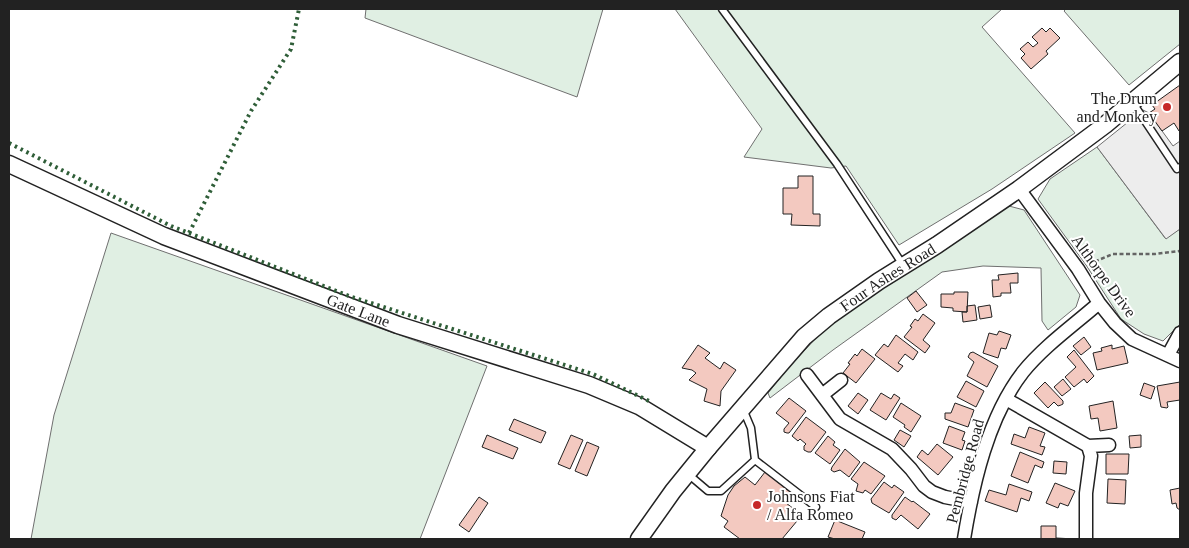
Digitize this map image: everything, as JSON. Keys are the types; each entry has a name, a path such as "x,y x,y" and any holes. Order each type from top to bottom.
{"street":[{"name":"Four Ashes Road","path":"640,539 650,522 708,448 804,337 828,316 1019,189 1104,125 1180,62"},
{"name":"Gate Lane","path":"9,164 164,236 398,325 589,385 639,406 708,448"},
{"name":"Althorpe Drive","path":"1019,189 1115,323 1132,339 1180,361"},
{"name":"Pembridge Road","path":"964,539 988,439 995,418 1024,371 1051,344 1100,303"},
{"path":"1168,355 1180,334"},
{"path":"807,375 840,419 892,449 924,486 932,492 945,497 972,502"},
{"path":"822,395 841,380"},
{"path":"1006,399 1088,446 1109,445"},
{"path":"1086,539 1086,493 1091,456 1088,446"}],"lane":[{"path":"722,9 837,164 903,266"},
{"path":"1132,102 1177,169 1180,167"},
{"path":"742,408 751,428 755,460 816,507"},
{"path":"687,474 708,491 722,491 755,460"}],"path":[{"path":"1078,269 1113,254 1155,254 1180,251"}],"green space":[{"path":"366,9 603,9 577,97 365,18"},
{"path":"675,9 1002,9 982,27 1075,133 992,189 899,245 846,166 831,168 744,157 762,129"},
{"path":"1066,9 1180,9 1180,44 1129,85 1064,11"},
{"path":"1097,147 1165,238 1180,229 1180,324 1163,341 1144,334 1121,319 1086,265 1038,199 1050,179"},
{"path":"1009,206 1024,210 1080,295 1076,307 1048,330 1042,321 1041,268 983,266 942,272 770,398 768,393 789,367 817,337 841,317 880,289"},
{"path":"111,233 487,366 420,539 31,539 54,415"}],"shaded area":[{"path":"1143,110 1149,113 1173,146 1180,141 1180,229 1166,239 1097,147"}],"building":[{"path":"1042,28 1046,32 1050,28 1060,38 1046,51 1048,54 1031,69 1021,58 1025,54 1020,49 1028,42 1033,47 1038,43 1032,37"},
{"name":"The Drum and Monkey","path":"1180,85 1180,130 1174,123 1162,131 1149,113 1155,109 1152,105"},
{"path":"798,176 813,176 813,214 820,214 820,226 791,225 792,214 783,214 783,188 798,188"},
{"path":"1018,273 1018,283 1010,283 1011,293 1001,293 1001,296 993,297 992,280 999,280 998,275"},
{"path":"916,291 927,305 917,312 907,298"},
{"path":"954,292 968,292 967,312 953,311 953,308 941,307 941,294 954,294"},
{"path":"975,305 977,320 963,322 962,312 967,312 967,306"},
{"path":"990,305 992,317 980,319 978,307"},
{"path":"923,314 935,323 923,340 930,346 925,353 904,337 912,327 910,326 915,319 918,321"},
{"path":"999,331 1011,335 1006,349 1001,348 998,358 983,353 989,333 997,335"},
{"path":"896,335 918,352 913,360 905,354 898,363 903,366 898,372 875,355 884,344 888,347"},
{"path":"1084,337 1091,347 1081,355 1073,346"},
{"path":"698,345 710,353 705,358 720,369 724,362 736,370 721,391 720,406 704,401 707,389 689,380 696,373 682,368"},
{"path":"1112,345 1112,349 1124,346 1128,363 1097,370 1093,353 1102,351 1101,348"},
{"path":"862,349 875,359 856,383 843,373 855,354 857,356"},
{"path":"1074,350 1094,376 1087,383 1084,379 1074,387 1065,377 1076,367 1067,357"},
{"path":"973,352 998,366 987,387 967,376 974,362 968,357"},
{"path":"1063,379 1071,389 1062,396 1054,387"},
{"path":"966,381 984,391 976,407 957,397"},
{"path":"1045,382 1063,401 1063,404 1058,406 1054,402 1048,408 1034,393"},
{"path":"1180,382 1180,400 1167,402 1167,408 1161,407 1157,386"},
{"path":"1144,383 1155,387 1151,399 1140,395"},
{"path":"858,393 868,400 858,414 848,406"},
{"path":"881,393 891,399 894,394 900,398 886,420 870,410"},
{"path":"789,398 806,411 789,433 787,433 784,432 784,429 789,423 776,413"},
{"path":"1113,401 1117,428 1100,431 1098,418 1091,419 1089,406"},
{"path":"901,403 921,416 911,432 904,427 905,425 893,417"},
{"path":"955,403 974,410 968,427 945,419 945,413 951,413"},
{"path":"806,417 826,432 811,452 804,450 806,444 792,436"},
{"path":"514,419 546,432 541,443 509,430"},
{"path":"949,426 965,432 962,440 965,441 962,450 943,443"},
{"path":"1029,427 1045,433 1040,446 1045,447 1042,455 1011,444 1014,434 1025,438"},
{"path":"900,430 911,436 904,447 894,440"},
{"path":"487,435 518,448 513,459 482,447"},
{"path":"571,435 583,440 570,469 558,464"},
{"path":"1141,435 1141,447 1130,448 1129,436"},
{"path":"828,436 835,442 833,445 840,450 830,464 815,453"},
{"path":"587,442 599,447 587,476 575,471"},
{"path":"937,444 953,457 938,475 917,457 922,450 928,455"},
{"path":"845,449 860,462 849,477 840,470 834,472 831,470"},
{"path":"1020,452 1044,462 1042,468 1035,465 1028,483 1011,476"},
{"path":"1106,454 1129,454 1128,474 1106,474"},
{"path":"1054,461 1067,462 1066,474 1053,473"},
{"path":"864,462 885,476 871,494 865,490 863,493 856,491 858,484 851,479"},
{"name":"Johnsons Fiat / Alfa Romeo","path":"765,472 793,494 786,503 802,515 782,539 740,539 724,527 728,521 721,516 728,495 734,486 745,477 755,485"},
{"path":"1108,479 1126,480 1125,504 1107,503"},
{"path":"884,482 892,488 894,485 904,492 889,513 872,503 871,499"},
{"path":"1055,483 1075,491 1068,506 1060,503 1058,508 1046,503"},
{"path":"1009,484 1032,492 1029,501 1021,498 1017,512 985,501 989,490 1006,495"},
{"path":"1180,488 1180,510 1177,508 1176,503 1172,504 1170,490"},
{"path":"479,497 488,503 469,532 459,525"},
{"path":"905,497 930,514 918,529 901,515 896,520 892,518 892,515"},
{"path":"835,520 865,532 862,539 835,539 828,537"},
{"path":"1041,526 1056,526 1056,538 1075,539 1041,539"}],"hedge":[{"path":"9,143 171,226 189,233 251,111 291,49 299,9"},
{"path":"189,233 349,296 593,374 649,401"}],"place":[{"name":"The Drum and Monkey","path":"1167,107"},
{"name":"Johnsons Fiat / Alfa Romeo","path":"757,505"}]}
